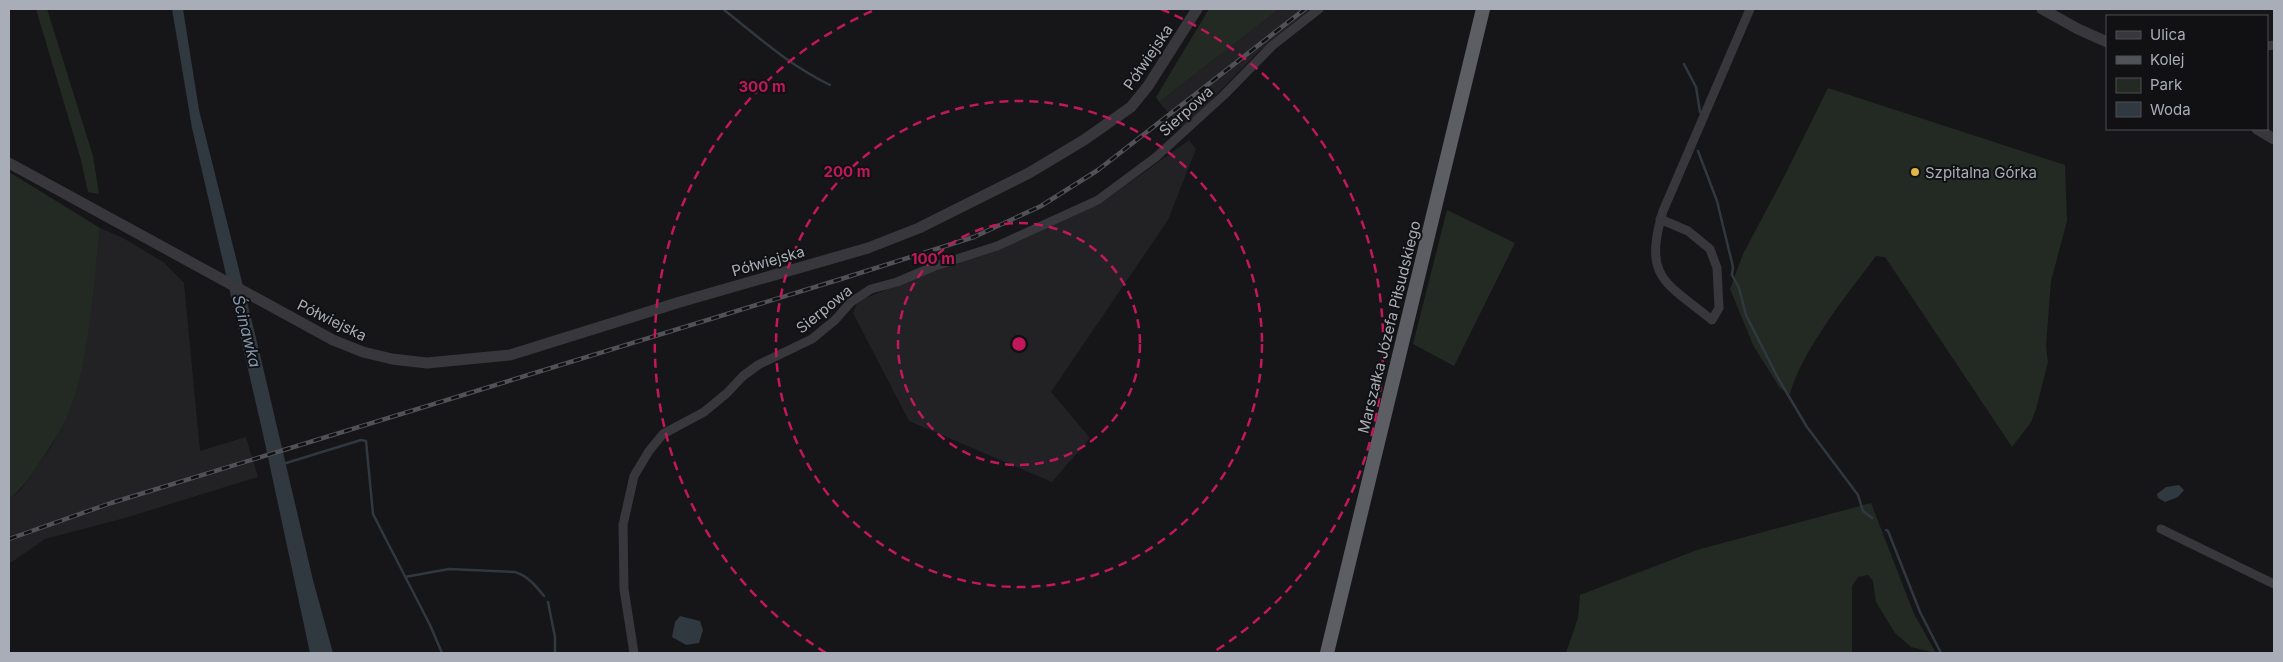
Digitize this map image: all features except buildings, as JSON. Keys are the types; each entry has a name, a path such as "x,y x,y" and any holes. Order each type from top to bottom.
{"highway":[{"name":"Marszałka Józefa Piłsudskiego","path":"1327,653 1482,9"}],"street":[{"name":"Półwiejska","path":"9,163 333,340 363,352 392,359 426,363 510,355 680,302 868,248 919,228 1029,173 1084,140 1131,107 1148,86 1197,9"},
{"name":"Sierpowa","path":"634,653 624,589 623,525 634,476 648,451 663,434 704,412 728,393 743,376 758,365 812,339 835,320 851,302 871,289 897,282 935,266 996,246 1098,200 1156,157 1224,95 1272,46 1319,9"},
{"path":"1660,219 1688,231 1710,249 1717,268 1719,308 1712,320 1674,292 1660,274 1655,247 1660,219 1689,146 1750,9"},
{"path":"2042,9 2106,41"},
{"path":"2259,130 2274,139"},
{"path":"2161,529 2274,584"}],"shaded area":[{"path":"1279,9 1314,9 1257,53 1183,129 1159,102"},
{"path":"1189,140 1196,149 1168,220 1051,392 1090,438 1052,482 909,421 853,313 858,301 1100,204"},
{"path":"100,228 125,239 163,262 184,283 200,451 246,437 258,477 125,518 45,539 9,564 9,500 21,489 52,445 70,408 79,380 87,334"}],"green space":[{"path":"36,9 47,9 93,156 99,194 88,192 81,160"},
{"path":"1209,9 1279,9 1159,102 1156,97"},
{"path":"1828,88 2065,165 2067,221 2051,281 2046,346 2048,362 2031,422 2012,447 1885,257 1876,256 1827,322 1805,359 1790,394 1780,388 1754,347 1730,289 1743,254"},
{"path":"9,172 100,228 90,320 77,389 60,431 28,479 9,500"},
{"path":"1447,210 1515,243 1454,366 1413,344"},
{"path":"1871,503 1914,614 1936,653 1911,647 1895,633 1876,602 1873,581 1868,575 1858,577 1852,586 1852,653 1566,653 1578,618 1580,595 1697,550"}],"water":[{"name":"Ścinawka","path":"172,9 183,9 199,110 258,346 313,580 333,653 310,653 263,434 192,128"},
{"path":"2179,485 2184,490 2178,497 2165,502 2158,498 2157,494 2166,487"},
{"path":"680,616 700,621 703,630 699,643 686,645 672,637 675,622"}],"waterway":[{"path":"723,9 787,60 830,85"},
{"path":"1684,64 1696,87 1700,112"},
{"path":"1698,151 1717,201 1733,267 1732,275 1739,288 1746,315 1778,378 1807,427 1858,495 1863,511 1872,518"},
{"path":"283,464 361,440 366,441 373,514 430,625 442,653"},
{"path":"1886,530 1920,612 1941,653"},
{"path":"405,577 449,569 515,572 528,579 544,596"},
{"path":"548,602 555,637 555,653"}],"railway":[{"path":"9,539 111,503 974,237 1041,206 1098,170 1305,9"}],"place":[{"name":"Szpitalna Górka","path":"1915,172"}]}
